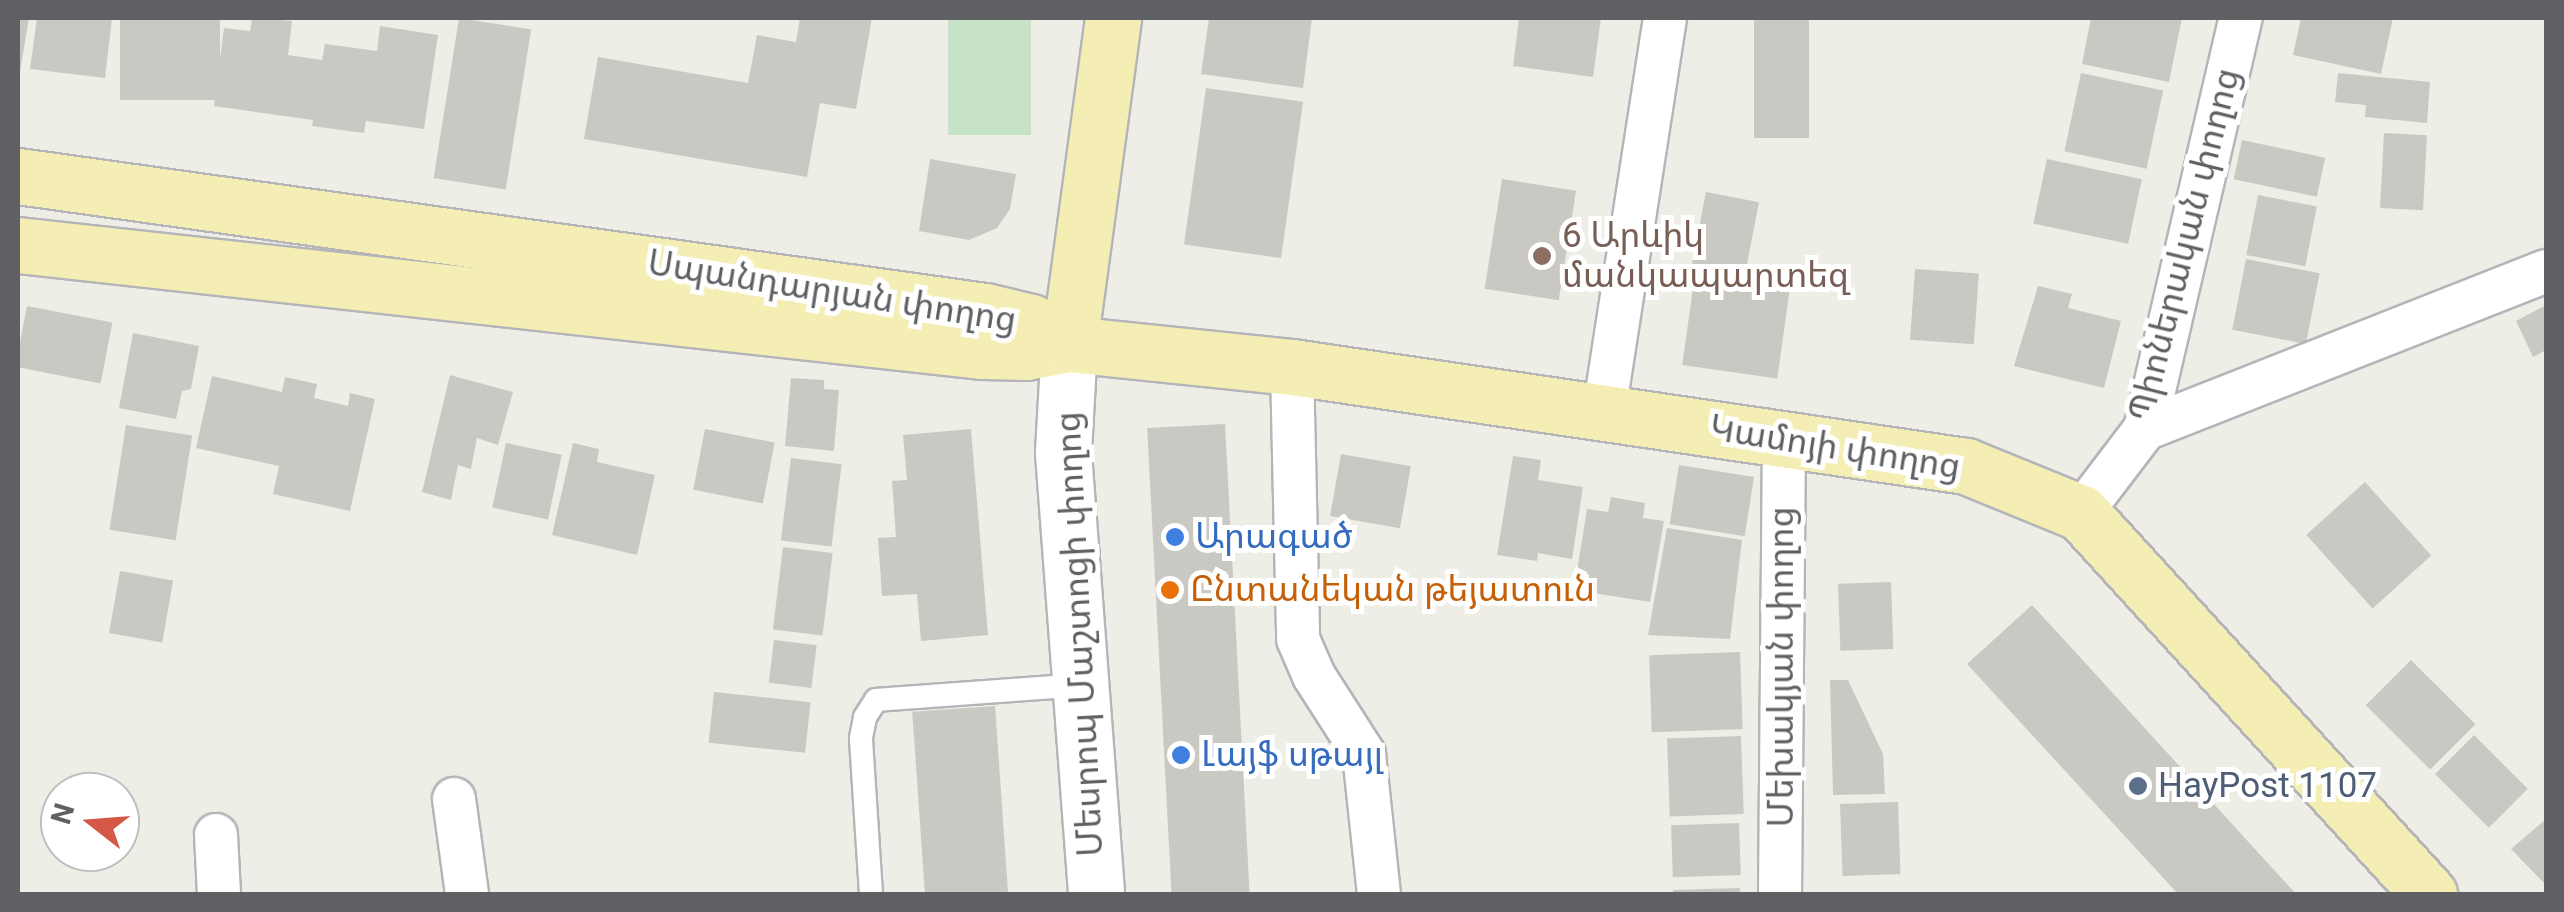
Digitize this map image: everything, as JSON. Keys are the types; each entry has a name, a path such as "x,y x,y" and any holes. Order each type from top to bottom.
{"main road":[{"name":"Մեսրոպ Մաշտոցի փողոց","path":"1096,894 1063,454 1069,344 1114,18"},
{"name":"Սպանդարյան փողոց","path":"18,176 985,310 1031,322 1069,344"},
{"name":"Սպանդարյան փողոց","path":"18,245 983,351 1026,352 1069,344"},
{"name":"Կամոյի փողոց","path":"1069,344 1292,367 1966,466 2080,513 2429,894"}],"street":[{"path":"1604,412 1665,18"},
{"name":"Պիոներական փողոց","path":"2080,513 2145,429 2241,18"},
{"path":"2145,429 2546,271"},
{"path":"1292,367 1298,640 1314,676 1364,754 1379,894"},
{"name":"Մեխակյան փողոց","path":"1780,894 1784,439"},
{"path":"454,799 467,894"},
{"path":"216,836 219,894"}],"lane":[{"path":"870,894 861,738 865,717 876,700 1080,685"}],"green space":[{"path":"948,18 1031,18 1031,135 948,135"}],"building":[{"path":"18,18 29,18 20,72 18,72"},
{"path":"37,18 112,18 105,78 30,69"},
{"path":"120,18 220,18 220,100 120,100"},
{"path":"252,18 292,21 288,55 322,60 325,44 377,51 380,26 438,35 424,129 366,121 364,133 312,126 313,120 214,106 224,28 250,31"},
{"path":"459,18 531,29 506,189 434,178"},
{"path":"800,18 872,18 856,109 820,103 807,177 584,139 598,57 748,83 757,35 796,42"},
{"path":"1209,18 1312,18 1303,88 1201,74"},
{"path":"1519,18 1601,18 1593,77 1513,66"},
{"path":"1754,18 1809,18 1809,138 1754,138"},
{"path":"2091,18 2182,18 2169,82 2082,64"},
{"path":"2301,18 2393,18 2381,74 2293,55"},
{"path":"2081,73 2163,90 2147,169 2064,151"},
{"path":"2338,73 2430,82 2427,123 2365,117 2366,105 2335,102"},
{"path":"1206,88 1303,102 1281,258 1184,244"},
{"path":"2384,133 2427,135 2423,210 2380,208"},
{"path":"2242,140 2325,158 2317,197 2234,179"},
{"path":"930,159 1016,174 1010,209 997,228 969,240 919,231"},
{"path":"2047,159 2142,179 2128,244 2033,224"},
{"path":"1502,179 1576,191 1559,300 1485,289"},
{"path":"1706,192 1759,202 1744,279 1691,269"},
{"path":"2258,195 2317,206 2305,266 2246,255"},
{"path":"2246,259 2320,273 2306,344 2232,330"},
{"path":"1915,269 1979,273 1974,344 1910,340"},
{"path":"1695,274 1790,287 1777,378 1682,365"},
{"path":"2038,286 2072,294 2068,308 2121,321 2104,388 2014,366"},
{"path":"2546,305 2546,350 2533,357 2516,321"},
{"path":"27,306 112,323 101,383 18,367"},
{"path":"133,333 199,346 191,389 182,391 176,419 119,408"},
{"path":"450,375 513,392 498,445 477,438 471,469 458,465 451,500 422,492"},
{"path":"212,376 282,392 285,377 317,384 314,398 348,406 350,393 375,399 350,511 273,494 279,466 196,448"},
{"path":"791,378 824,380 824,389 839,390 834,451 785,446"},
{"path":"1225,424 1250,894 1172,894 1147,428"},
{"path":"126,425 192,435 176,540 109,530"},
{"path":"705,429 775,443 763,503 693,490"},
{"path":"971,429 988,635 921,641 917,594 882,596 878,538 896,537 892,481 907,480 903,435"},
{"path":"506,443 562,455 548,519 492,508"},
{"path":"573,443 599,449 597,462 655,475 637,555 552,535"},
{"path":"1341,454 1411,466 1400,528 1330,516"},
{"path":"1513,456 1541,460 1538,480 1583,487 1572,559 1538,553 1537,561 1497,555"},
{"path":"791,458 842,464 832,547 781,540"},
{"path":"1679,465 1754,477 1745,536 1670,524"},
{"path":"2365,482 2431,556 2373,608 2306,535"},
{"path":"1611,497 1645,503 1643,518 1664,521 1650,602 1574,590 1587,509 1608,512"},
{"path":"1667,528 1742,540 1730,639 1648,635"},
{"path":"783,547 833,553 823,635 773,629"},
{"path":"120,571 173,580 162,642 109,633"},
{"path":"1891,582 1893,649 1840,651 1838,584"},
{"path":"2032,605 2296,894 2178,894 1967,664"},
{"path":"774,640 817,645 811,688 769,683"},
{"path":"1740,652 1743,729 1652,732 1649,655"},
{"path":"2411,660 2475,724 2430,770 2366,705"},
{"path":"1830,680 1848,680 1883,754 1885,794 1833,795"},
{"path":"714,692 810,702 805,753 709,743"},
{"path":"995,706 1008,894 925,894 912,712"},
{"path":"2474,735 2528,789 2489,828 2435,774"},
{"path":"1741,736 1744,814 1670,817 1667,739"},
{"path":"1898,802 1901,874 1843,876 1840,804"},
{"path":"2546,819 2546,885 2511,849"},
{"path":"1739,823 1741,875 1673,877 1671,825"},
{"path":"1740,888 1740,894 1673,894 1673,890"}],"place":[{"name":"6 Արևիկ մանկապարտեզ","path":"1542,256"},
{"name":"Արագած","path":"1175,537"},
{"name":"Ընտանեկան թեյատուն","path":"1170,590"},
{"name":"Լայֆ սթայլ","path":"1181,755"},
{"name":"HayPost 1107","path":"2138,786"}]}
